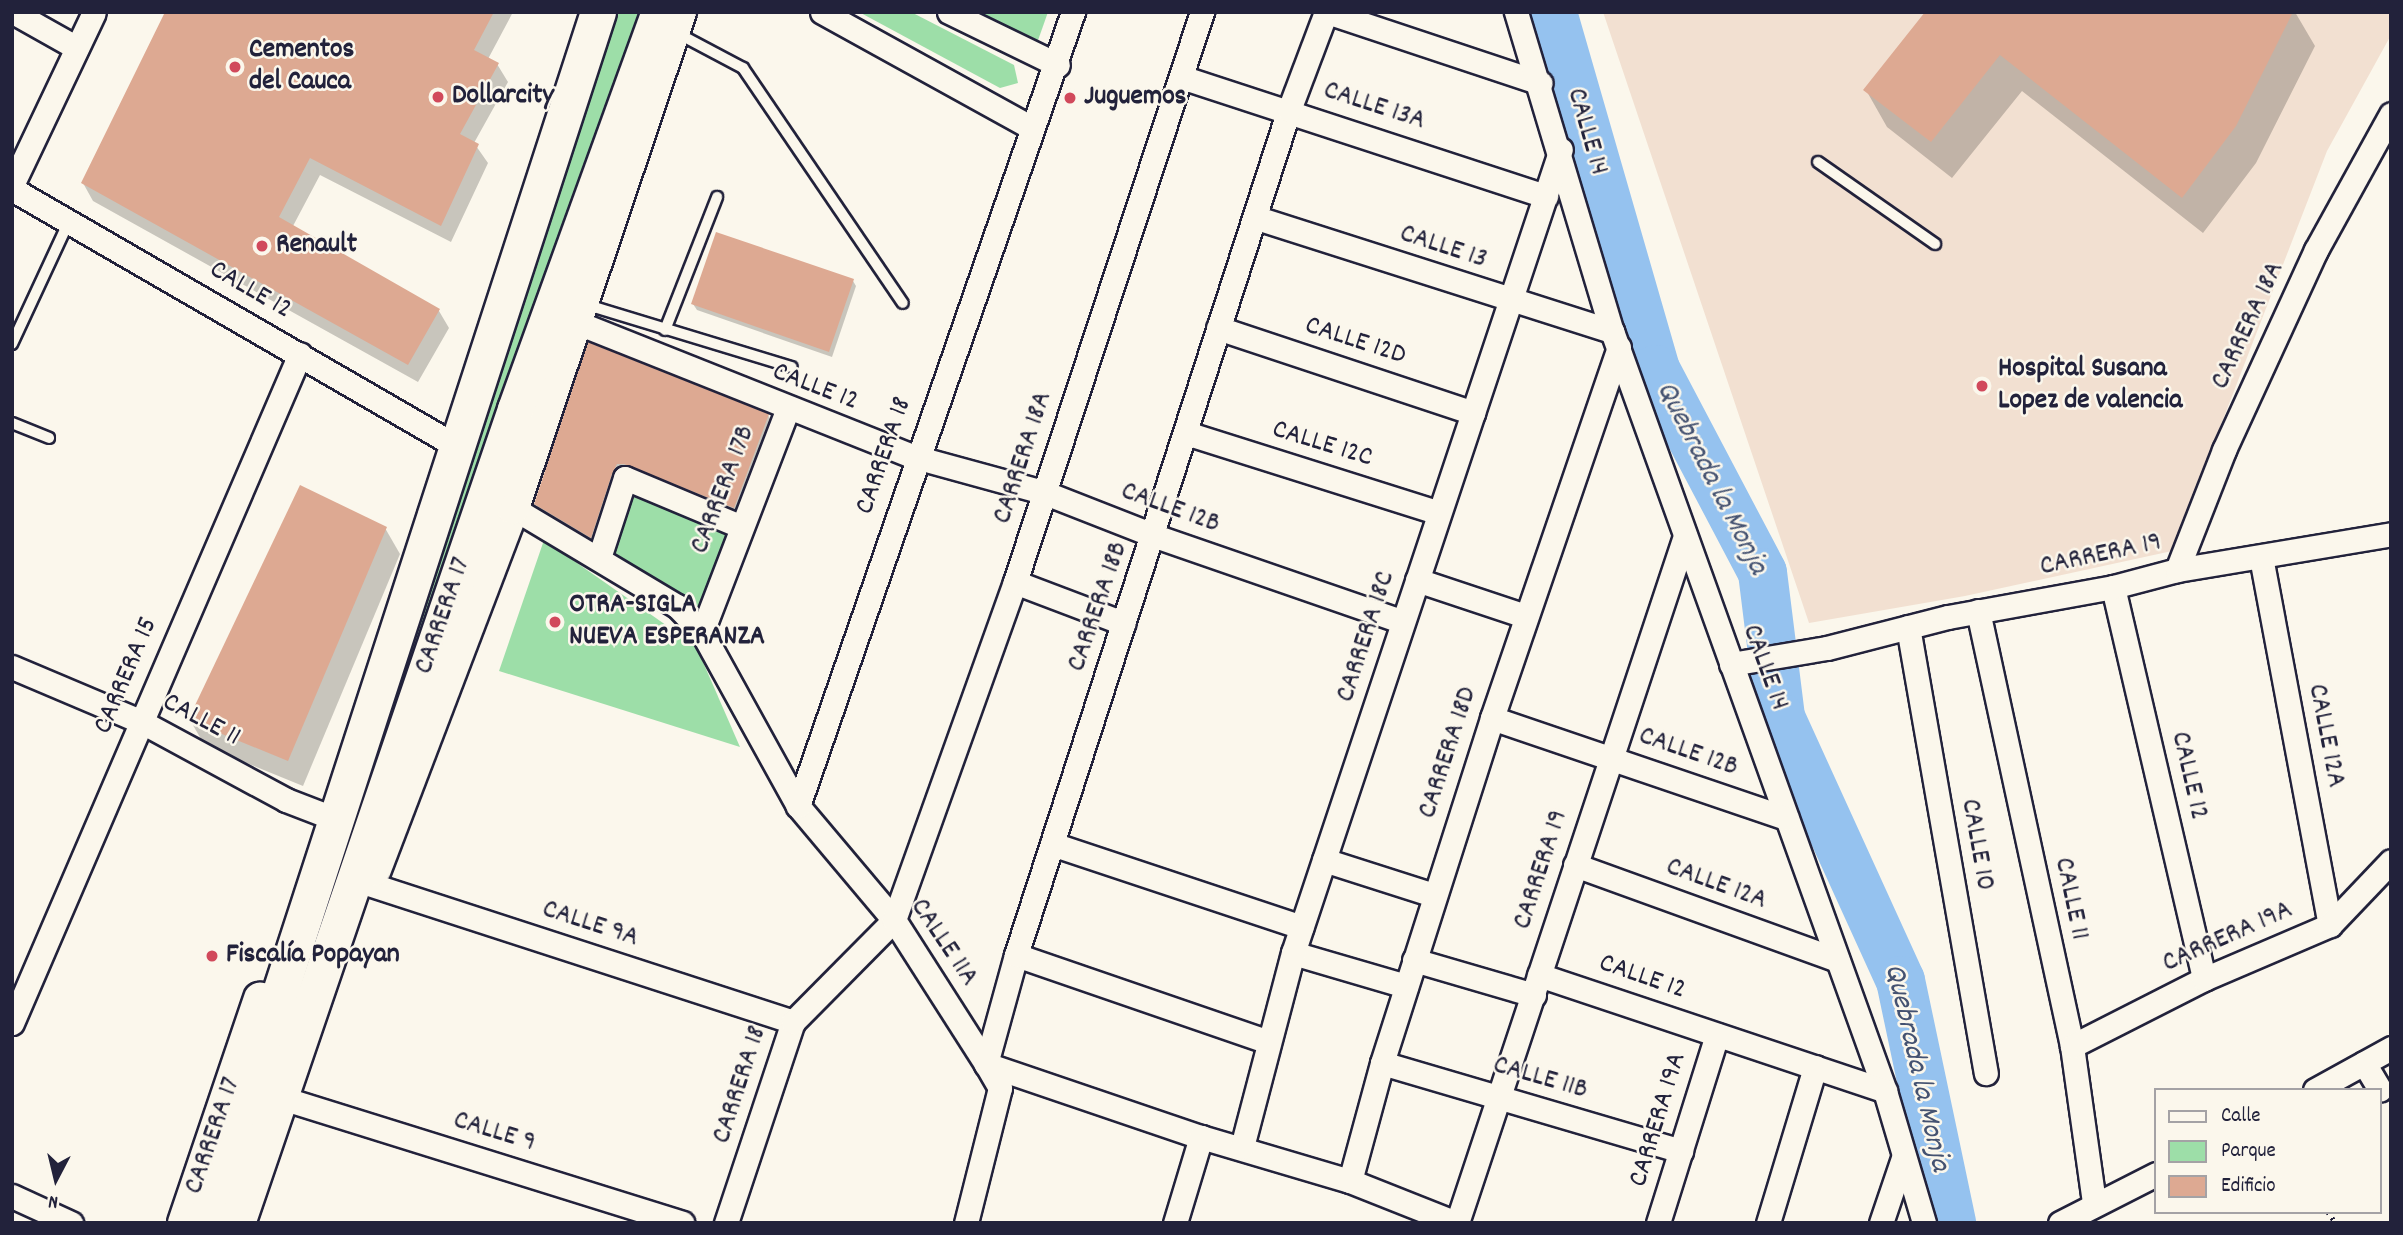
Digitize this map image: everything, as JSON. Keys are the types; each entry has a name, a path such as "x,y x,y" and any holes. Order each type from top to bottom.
{"main road":[{"name":"CARRERA 17","path":"205,1223 453,444 586,12"},
{"name":"CARRERA 17","path":"184,1223 322,814 453,444 598,12"},
{"name":"CARRERA 17","path":"237,1223 528,415 677,17"},
{"path":"248,1223 288,1100 513,508 528,415 581,314 677,17"}],"street":[{"path":"13,12 78,48"},
{"path":"12,187 93,12"},
{"path":"822,12 1032,128 1058,65 1073,12"},
{"path":"949,12 1058,65"},
{"name":"CARRERA 18A","path":"894,920 1015,582 1202,12"},
{"path":"1327,12 1541,83"},
{"name":"CARRERA 18B","path":"986,1064 1016,955 1123,623 1155,536 1218,328 1257,218 1289,110 1327,12"},
{"name":"CALLE 14","path":"1516,12 1561,149 1615,339 1685,537 1741,662 1786,818 1885,1091 1924,1223"},
{"name":"CALLE 13A","path":"1181,77 1289,110 1546,196"},
{"name":"CARRERA 18A","path":"2176,570 2224,450 2316,250 2391,114"},
{"name":"CARRERA 18","path":"798,806 915,457 1032,128"},
{"name":"CARRERA 18C","path":"1242,1147 1301,927 1439,513 1513,303 1561,149"},
{"name":"CALLE 12","path":"12,187 453,444"},
{"name":"CALLE 13","path":"1257,218 1615,339"},
{"name":"CALLE 12","path":"581,314 787,410 915,457"},
{"name":"CALLE 12D","path":"1218,328 1473,413"},
{"name":"CARRERA 18D","path":"1350,1181 1382,1063 1434,895 1615,339"},
{"name":"CARRERA 15","path":"12,1023 139,721 300,354"},
{"name":"CARRERA 17B","path":"702,632 740,526 787,410"},
{"name":"CALLE 12C","path":"1186,433 1439,513"},
{"name":"CALLE 12B","path":"915,457 1044,492 1155,536 1403,622"},
{"path":"599,558 625,478 740,526"},
{"name":"CALLE 11A","path":"513,508 677,606 702,632 798,806 894,920 986,1064"},
{"name":"CARRERA 19","path":"1741,662 1827,648 1978,611 2113,587 2176,570 2391,534"},
{"name":"CARRERA 19","path":"1457,1223 1685,537"},
{"name":"CALLE 12A","path":"2261,557 2330,925"},
{"path":"1417,580 1525,616"},
{"path":"1015,582 1123,623"},
{"name":"CALLE 12","path":"2113,587 2204,979"},
{"name":"CALLE 11","path":"1978,611 2072,1046 2094,1202"},
{"name":"CALLE 10","path":"1908,627 1986,1073"},
{"name":"CALLE 11","path":"12,667 139,721 286,800 322,814"},
{"name":"CALLE 12B","path":"1492,718 1786,818"},
{"path":"1052,844 1301,927"},
{"path":"1324,860 1434,895"},
{"name":"CARRERA 19A","path":"2072,1046 2204,979 2330,925 2391,861"},
{"name":"CALLE 12A","path":"1575,865 1837,960"},
{"name":"CALLE 9A","path":"369,884 793,1022"},
{"name":"CARRERA 18","path":"726,1223 793,1022 894,920"},
{"path":"1293,953 1406,986"},
{"path":"1016,955 1268,1042"},
{"name":"CALLE 12","path":"1414,960 1536,985 1717,1035 1885,1091"},
{"name":"CARRERA 19A","path":"1658,1223 1717,1035"},
{"path":"2319,1088 2391,1048"},
{"name":"CALLE 11B","path":"1382,1063 1681,1151"},
{"path":"2364,1063 2379,1088"},
{"path":"986,1064 1201,1137 1350,1181 1457,1223"},
{"path":"965,1223 1000,1088 986,1064"},
{"path":"1768,1223 1815,1067"},
{"name":"CALLE 9","path":"288,1100 682,1223"},
{"path":"1175,1223 1201,1137"},
{"path":"1881,1223 1903,1158"},
{"path":"2060,1223 2094,1202 2154,1175"},
{"path":"12,1196 71,1223"}],"lane":[{"path":"677,17 743,68 903,303"},
{"path":"1818,162 1935,244"},
{"path":"665,330 717,197"},
{"path":"12,344 69,221"},
{"path":"581,314 665,330 792,367"},
{"path":"12,423 50,439"}],"shaded area":[{"name":"Hospital Susana Lopez de valencia","path":"1603,12 2391,12 2391,35 2327,151 2172,551 1965,596 1809,623"}],"green space":[{"path":"606,12 647,12 345,890 254,1088"},
{"path":"859,12 911,12 1014,65 1018,83 1000,88"},
{"path":"976,12 1048,12 1036,46"},
{"path":"631,493 727,532 699,609 612,551"},
{"path":"544,540 696,646 740,747 499,671"}],"building":[{"path":"165,12 494,12 474,50 499,63 460,134 479,144 441,226 310,158 279,217 440,309 408,365 81,183"},
{"path":"1925,12 2293,12 2236,126 2182,198 2000,55 1931,142 1863,90"},
{"path":"716,232 854,279 829,352 691,304"},
{"path":"588,342 769,414 734,508 624,464 617,464 612,474 591,538 534,504"},
{"path":"300,485 387,527 288,761 188,720"}],"waterway":[{"name":"Quebrada la Monja","path":"1552,12 1655,369 1762,572 1780,717 1900,980 1951,1223"}],"place":[{"name":"Cementos del Cauca","path":"235,67"},
{"name":"Dollarcity","path":"438,97"},
{"name":"Juguemos","path":"1070,98"},
{"name":"Renault","path":"262,246"},
{"name":"Hospital Susana Lopez de valencia","path":"1982,386"},
{"name":"OTRA-SIGLA NUEVA ESPERANZA","path":"555,622"},
{"name":"Fiscalía Popayan","path":"212,956"}]}
